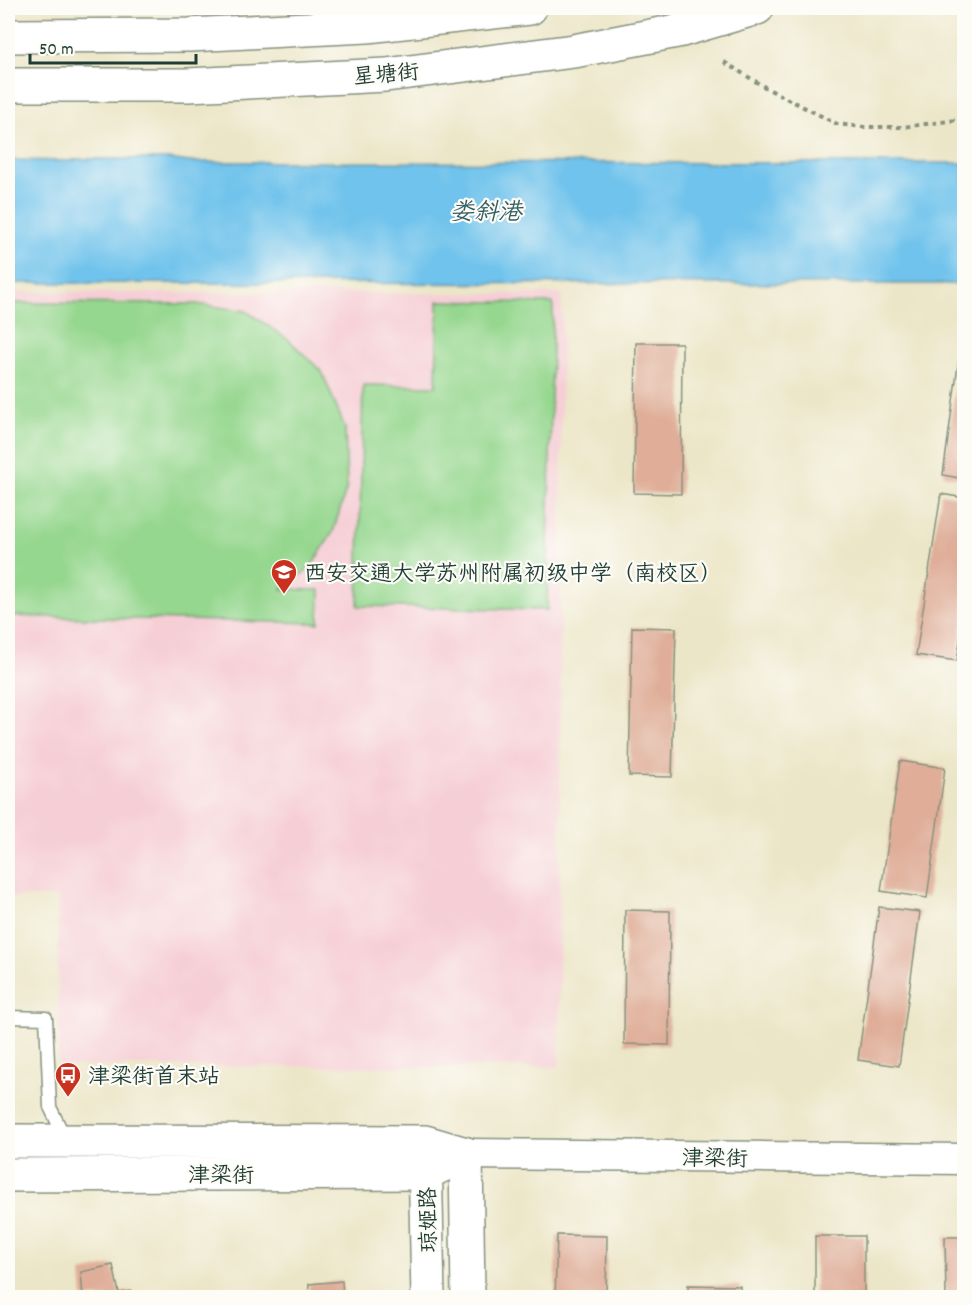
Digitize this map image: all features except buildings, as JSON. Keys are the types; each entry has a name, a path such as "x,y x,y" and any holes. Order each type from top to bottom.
{"main road":[{"path":"8,36 189,35 367,26 530,8"},
{"name":"星塘街","path":"8,86 188,85 386,75 574,51 682,30 757,8"},
{"name":"津梁街","path":"8,1142 67,1158 426,1158 466,1155"},
{"name":"琼姬路","path":"466,1155 468,1298"},
{"name":"津梁街","path":"8,1175 67,1158"},
{"name":"琼姬路","path":"426,1158 428,1298"}],"street":[{"name":"津梁街","path":"466,1155 964,1159"}],"lane":[{"path":"8,1017 46,1018 50,1107 67,1158"}],"path":[{"path":"724,62 837,124 903,127 964,119"}],"shaded area":[{"name":"西安交通大学苏州附属初级中学（南校区）","path":"8,292 562,294 559,1067 58,1066 58,897 8,897"}],"green space":[{"path":"438,301 553,303 547,610 358,606 363,385 436,386"},
{"path":"8,303 197,304 246,311 289,340 322,372 345,428 347,487 333,532 311,567 282,589 320,590 319,623 8,616"}],"water":[{"name":"娄斜港","path":"78,159 168,159 189,162 964,163 964,284 8,283 8,160 69,161"}],"place":[{"name":"西安交通大学苏州附属初级中学（南校区）","path":"284,595"},
{"name":"津梁街首末站","path":"68,1098"}]}
